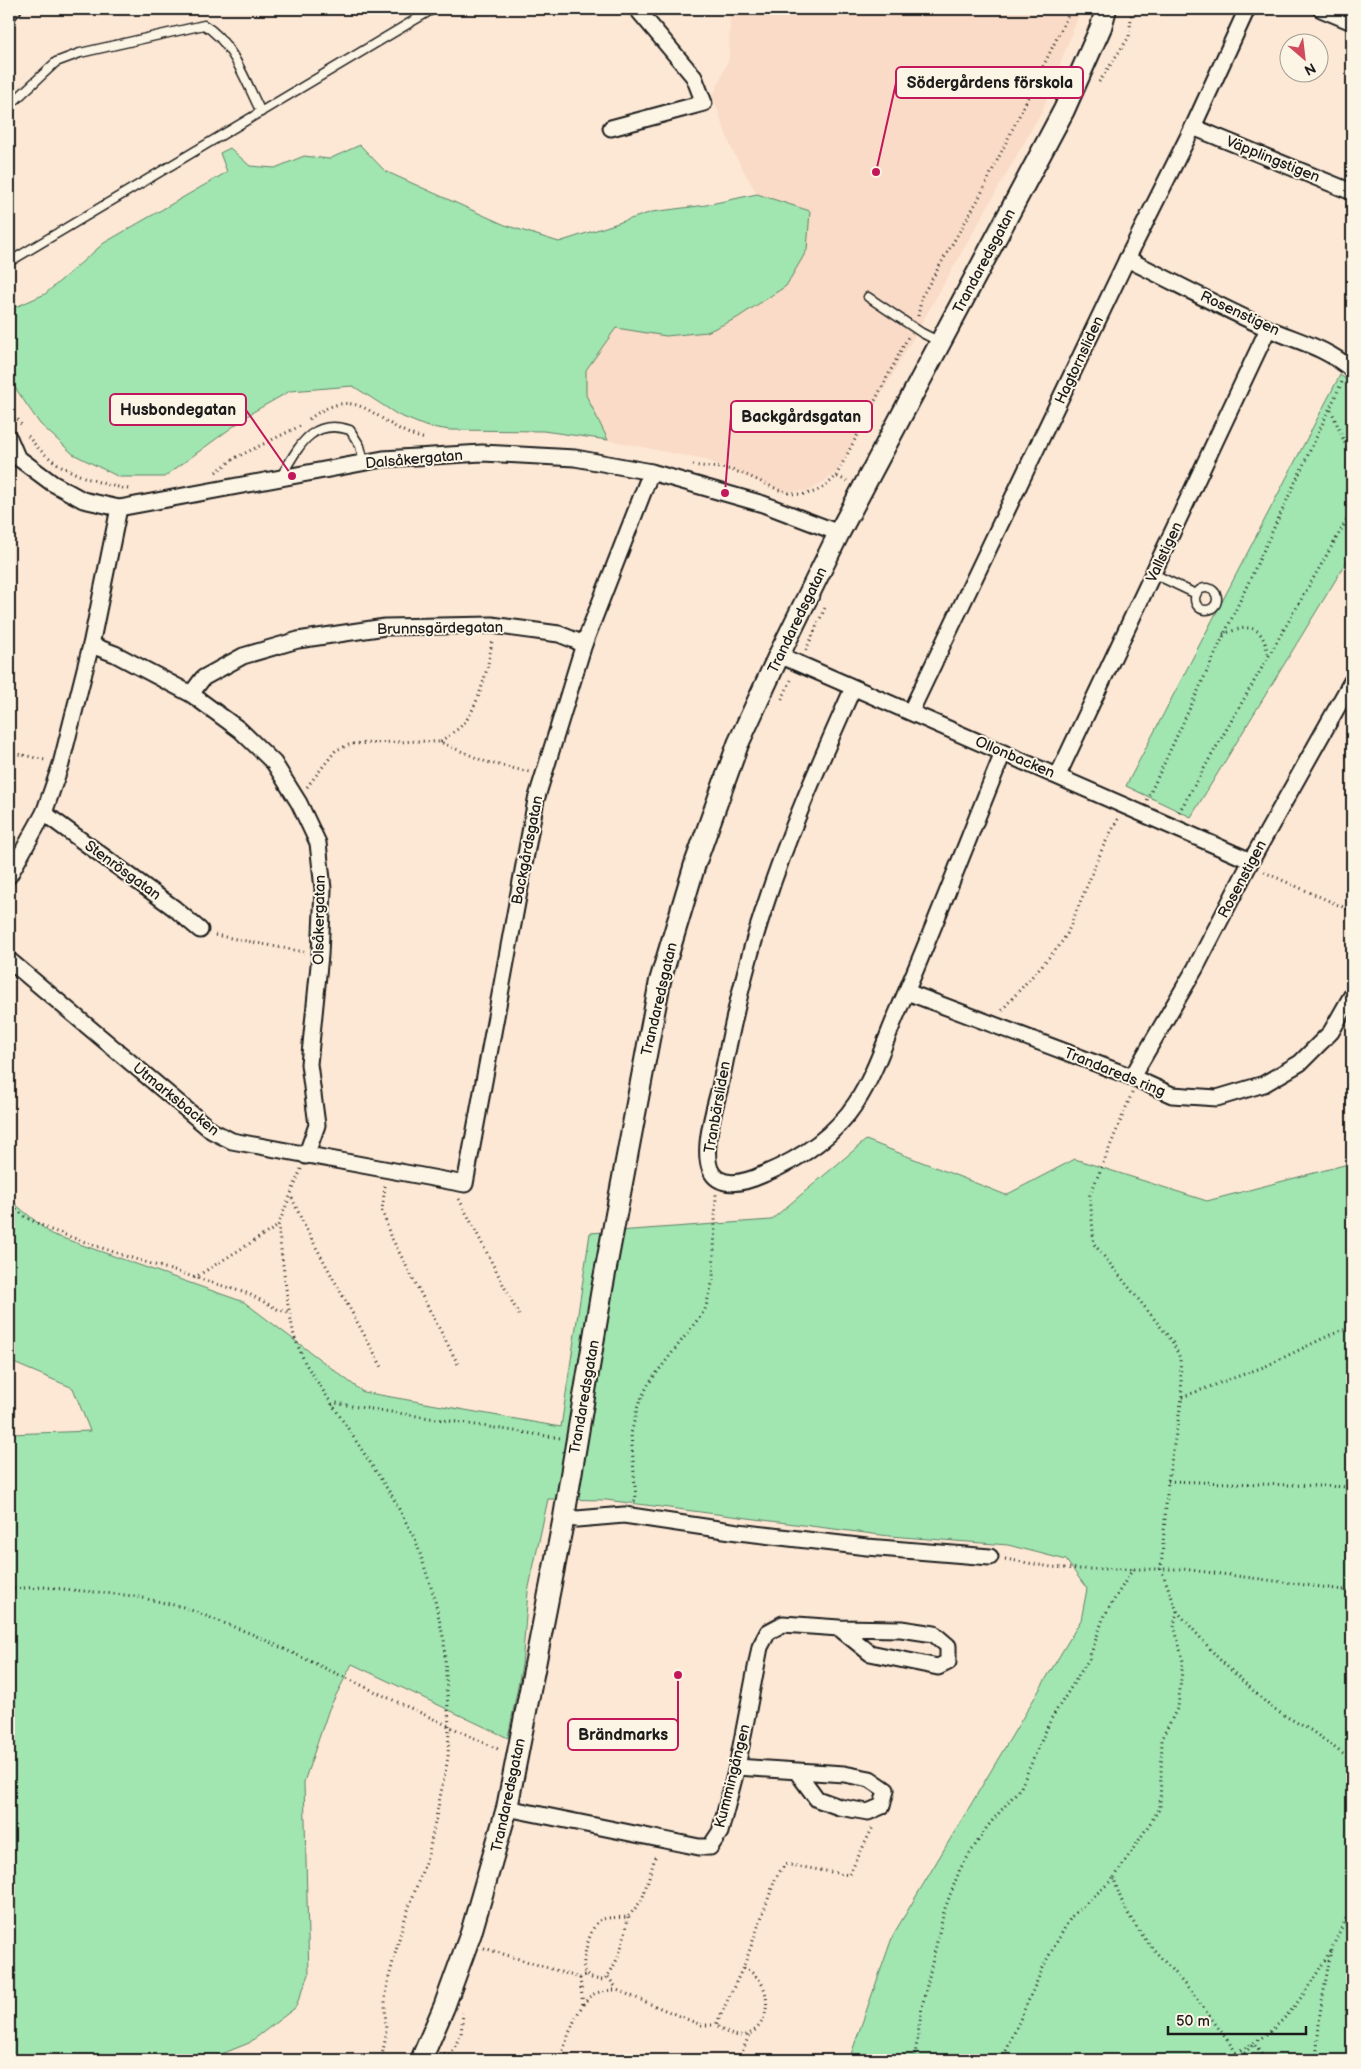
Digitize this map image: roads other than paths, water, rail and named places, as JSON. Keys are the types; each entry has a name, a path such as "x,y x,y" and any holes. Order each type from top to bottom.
{"street":[{"path":"9,13 14,9"},
{"path":"611,128 704,103 694,77 638,9"},
{"name":"Trandaredsgatan","path":"421,2060 444,2008 471,1933 506,1808 564,1517 638,1092 660,981 695,864 738,744 779,655 839,533 1064,110 1101,27 1106,9"},
{"name":"Hagtornsliden","path":"912,711 1127,259 1193,127 1247,9"},
{"path":"1321,9 1352,22"},
{"name":"Väpplingstigen","path":"1193,127 1352,192"},
{"name":"Rosenstigen","path":"1127,259 1268,329 1309,343 1337,357 1350,368"},
{"name":"Vallstigen","path":"1058,775 1268,329"},
{"name":"Dalsåkergatan","path":"9,438 13,461 83,500 118,508 383,458 482,454 575,458 651,472 763,504 839,533"},
{"name":"Backgårdsgatan","path":"460,1183 504,971 536,800 584,644 651,472"},
{"path":"9,876 44,812 61,764 91,645 118,508"},
{"name":"Brunnsgärdegatan","path":"191,694 203,678 243,656 298,640 384,627 492,625 559,634 584,644"},
{"name":"Olsåkergatan","path":"91,645 115,654 191,694 240,730 267,756 295,798 318,843 323,889 320,955 309,1064 317,1125 306,1156"},
{"name":"Ollonbacken","path":"779,655 853,688 912,711 1003,753 1058,775 1250,863"},
{"name":"Rosenstigen","path":"1135,1078 1250,863 1352,681"},
{"name":"Tranbärsliden","path":"853,688 803,801 764,906 739,999 708,1140 708,1166 711,1174 717,1179 734,1182 767,1173 812,1148 836,1127 856,1103 865,1087 906,992"},
{"path":"906,992 1003,753"},
{"name":"Stenrösgatan","path":"44,812 174,908 200,930"},
{"name":"Utmarksbacken","path":"9,960 212,1131 232,1141 460,1183"},
{"name":"Trandareds ring","path":"906,992 1135,1078 1172,1095 1218,1098 1264,1084 1300,1063 1331,1032 1352,995"},
{"path":"564,1517 577,1519 624,1515 738,1532 877,1548 990,1557"},
{"name":"Kummingången","path":"506,1808 699,1847 710,1847 720,1832 737,1767 760,1647 768,1632 783,1624 839,1628 901,1629 934,1634 948,1646 948,1662 938,1667 870,1653 839,1628"},
{"path":"737,1767 797,1772 870,1779 886,1790 882,1806 868,1812 839,1807 817,1799 797,1772"}],"lane":[{"path":"9,262 433,9"},
{"path":"9,106 56,62 80,53 204,25 217,32 226,44 261,112"},
{"path":"868,297 913,327 940,342"},
{"path":"280,478 302,442 318,430 335,425 350,430 360,446 364,462"},
{"path":"1154,574 1196,594"}],"place":[{"name":"Södergårdens förskola","path":"876,172"},
{"name":"Husbondegatan","path":"292,476"},
{"name":"Backgårdsgatan","path":"725,493"},
{"name":"Brändmarks","path":"678,1675"}]}
